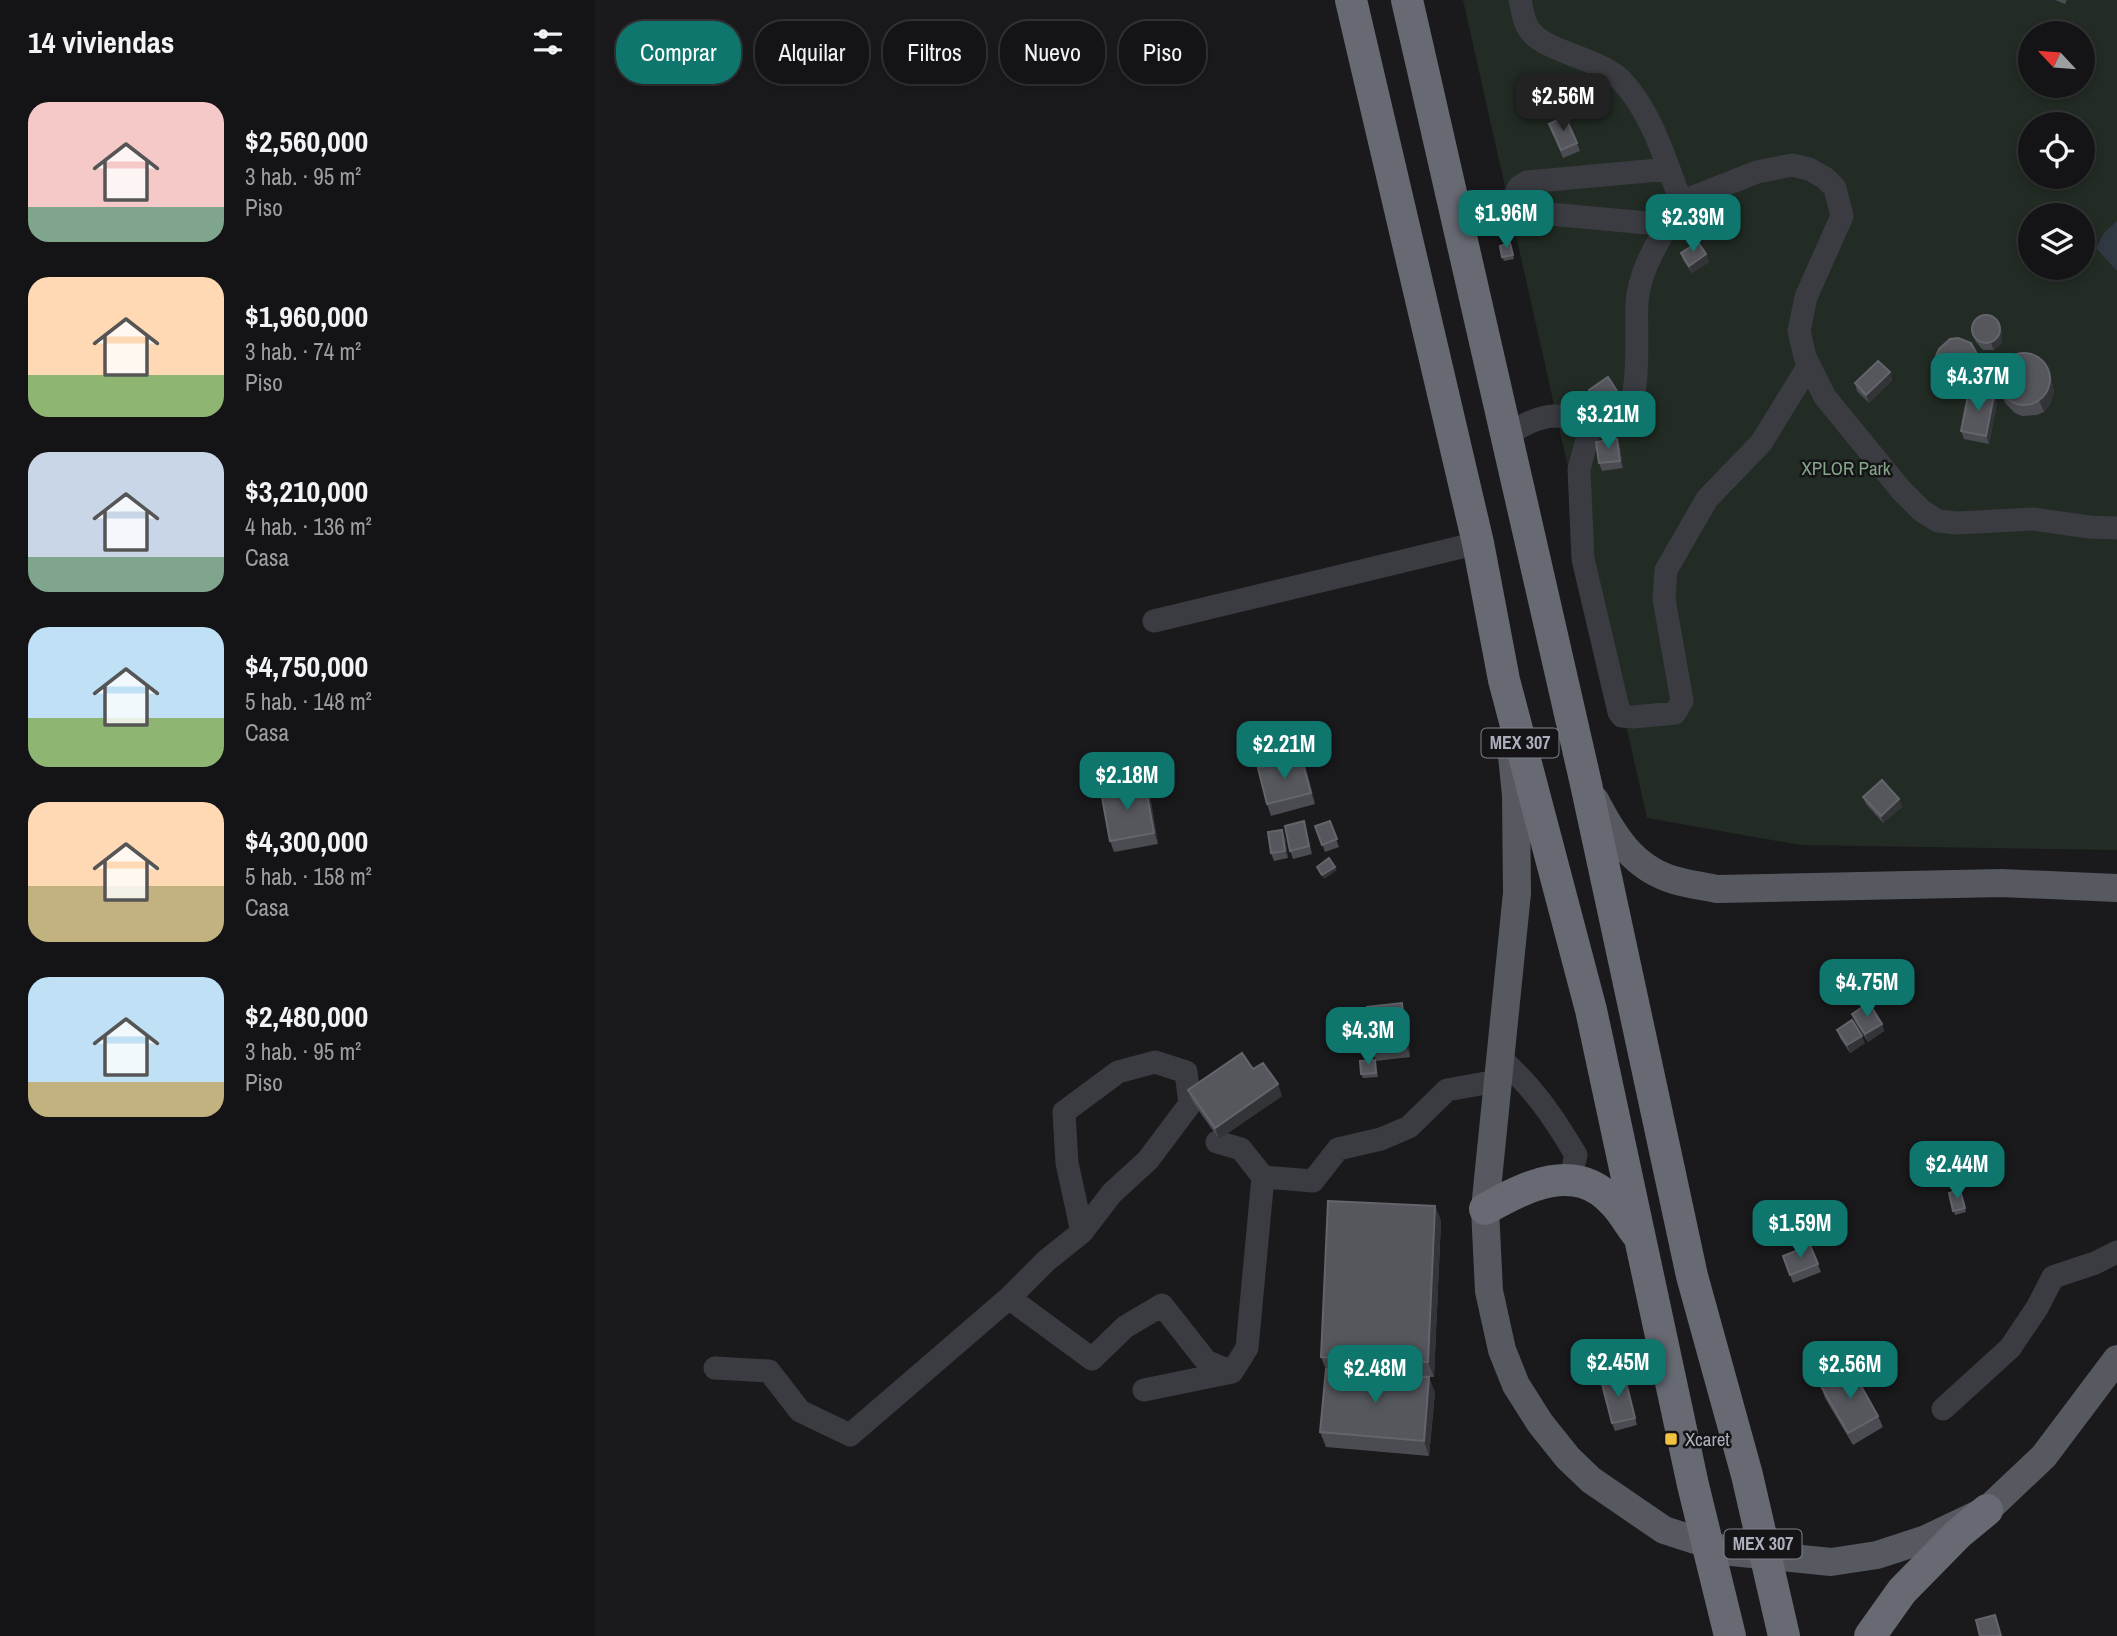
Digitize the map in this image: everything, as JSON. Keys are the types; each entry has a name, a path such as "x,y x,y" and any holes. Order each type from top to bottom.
{"highway":[{"name":"MEX 307","path":"1351,0 1478,543 1504,680 1591,1010 1693,1485 1727,1626"},
{"name":"MEX 307","path":"1407,0 1586,783 1692,1276 1747,1475 1781,1624"},
{"path":"1485,1209 1533,1185 1553,1179 1570,1180 1588,1184 1614,1203 1642,1242"},
{"path":"1870,1636 1902,1591 1958,1534 1987,1510"}],"main road":[{"path":"1504,680 1516,795 1517,882 1485,1209 1489,1291 1502,1350 1516,1385 1540,1423 1583,1473 1664,1530 1732,1552 1831,1562 1877,1555 1914,1543 1987,1510 2044,1456 2117,1359"},
{"path":"1586,783 1611,831 1625,850 1650,869 1672,880 1717,889 2002,883 2117,888"}],"street":[{"path":"1520,0 1527,26 1536,38 1602,66 1622,81 1640,106 1681,202"},
{"path":"1505,436 1525,424 1551,416 1593,418 1604,422 1621,417 1633,401 1637,300 1644,274 1681,202 1757,172 1791,165 1809,169 1825,178 1835,188 1842,216 1806,297 1799,331 1809,365 1825,397 1901,490 1938,521 1957,523 2033,519 2117,528"},
{"path":"1668,225 1529,212 1519,208 1514,197 1527,182 1669,169"},
{"path":"1593,418 1579,470 1583,559 1619,712 1622,716 1633,717 1675,713 1682,701 1664,599 1665,570 1707,499 1761,443 1809,365"},
{"path":"1154,621 1478,543"},
{"path":"715,1368 769,1371 800,1411 850,1435 1082,1232 1112,1193 1148,1160 1190,1104 1186,1072 1155,1062 1118,1072 1064,1112 1067,1163 1082,1232"},
{"path":"1263,1177 1313,1181 1338,1149 1381,1139 1409,1127 1447,1090 1498,1069 1527,1082 1557,1123 1576,1155 1570,1180"},
{"path":"1144,1390 1232,1372 1247,1348 1263,1177 1241,1149 1217,1142"},
{"path":"1943,1409 2010,1348 2037,1308 2053,1277 2095,1263 2117,1252"},
{"path":"1009,1298 1092,1359 1125,1327 1162,1305 1206,1361 1232,1372"}],"green space":[{"name":"XPLOR Park","path":"1463,0 2117,0 2117,850 1800,845 1647,818"}],"shaded area":[{"path":"2117,221 2117,271 2096,248 2104,233"}],"building":[{"path":"1565,116 1577,143 1561,150 1549,124"},
{"path":"1698,242 1706,254 1689,266 1681,253"},
{"path":"1510,243 1513,255 1502,257 1500,246"},
{"path":"1986,315 1996,319 2000,329 1996,339 1986,343 1976,339 1972,329 1976,319"},
{"path":"1958,338 1971,343 1978,356 1976,370 1965,380 1950,380 1939,370 1936,356 1939,349 1950,339"},
{"path":"2024,353 2034,355 2042,361 2048,369 2048,389 2042,397 2034,403 2024,405 2014,403 2006,397 2000,389 1998,379 2000,369 2006,361 2014,355"},
{"path":"1878,361 1890,372 1866,395 1855,383"},
{"path":"1608,377 1617,391 1599,404 1589,390"},
{"path":"1969,391 1994,395 1986,436 1961,431"},
{"path":"1617,439 1620,461 1599,463 1596,442"},
{"path":"1301,757 1311,793 1267,804 1258,768"},
{"path":"1882,780 1899,799 1881,816 1863,797"},
{"path":"1145,784 1154,833 1110,841 1101,792"},
{"path":"1304,821 1309,846 1290,851 1285,826"},
{"path":"1330,821 1337,839 1322,845 1315,826"},
{"path":"1282,830 1285,851 1271,853 1268,832"},
{"path":"1329,858 1335,867 1322,875 1317,867"},
{"path":"1402,1003 1406,1046 1372,1049 1367,1007"},
{"path":"1869,1003 1882,1024 1865,1034 1852,1014"},
{"path":"1852,1020 1862,1036 1847,1045 1837,1030"},
{"path":"1242,1053 1253,1069 1263,1063 1278,1084 1215,1128 1188,1090"},
{"path":"1375,1060 1376,1073 1361,1074 1360,1061"},
{"path":"1960,1190 1965,1208 1953,1211 1949,1193"},
{"path":"1328,1201 1435,1206 1428,1362 1321,1357"},
{"path":"1810,1245 1818,1264 1790,1275 1783,1256"},
{"path":"1851,1368 1878,1416 1848,1433 1821,1386"},
{"path":"1326,1369 1429,1377 1424,1441 1320,1432"},
{"path":"1624,1374 1635,1418 1612,1423 1601,1380"},
{"path":"1995,1615 2001,1636 1980,1636 1976,1620"}],"place":[{"name":"Xcaret","path":"1671,1439"}]}
